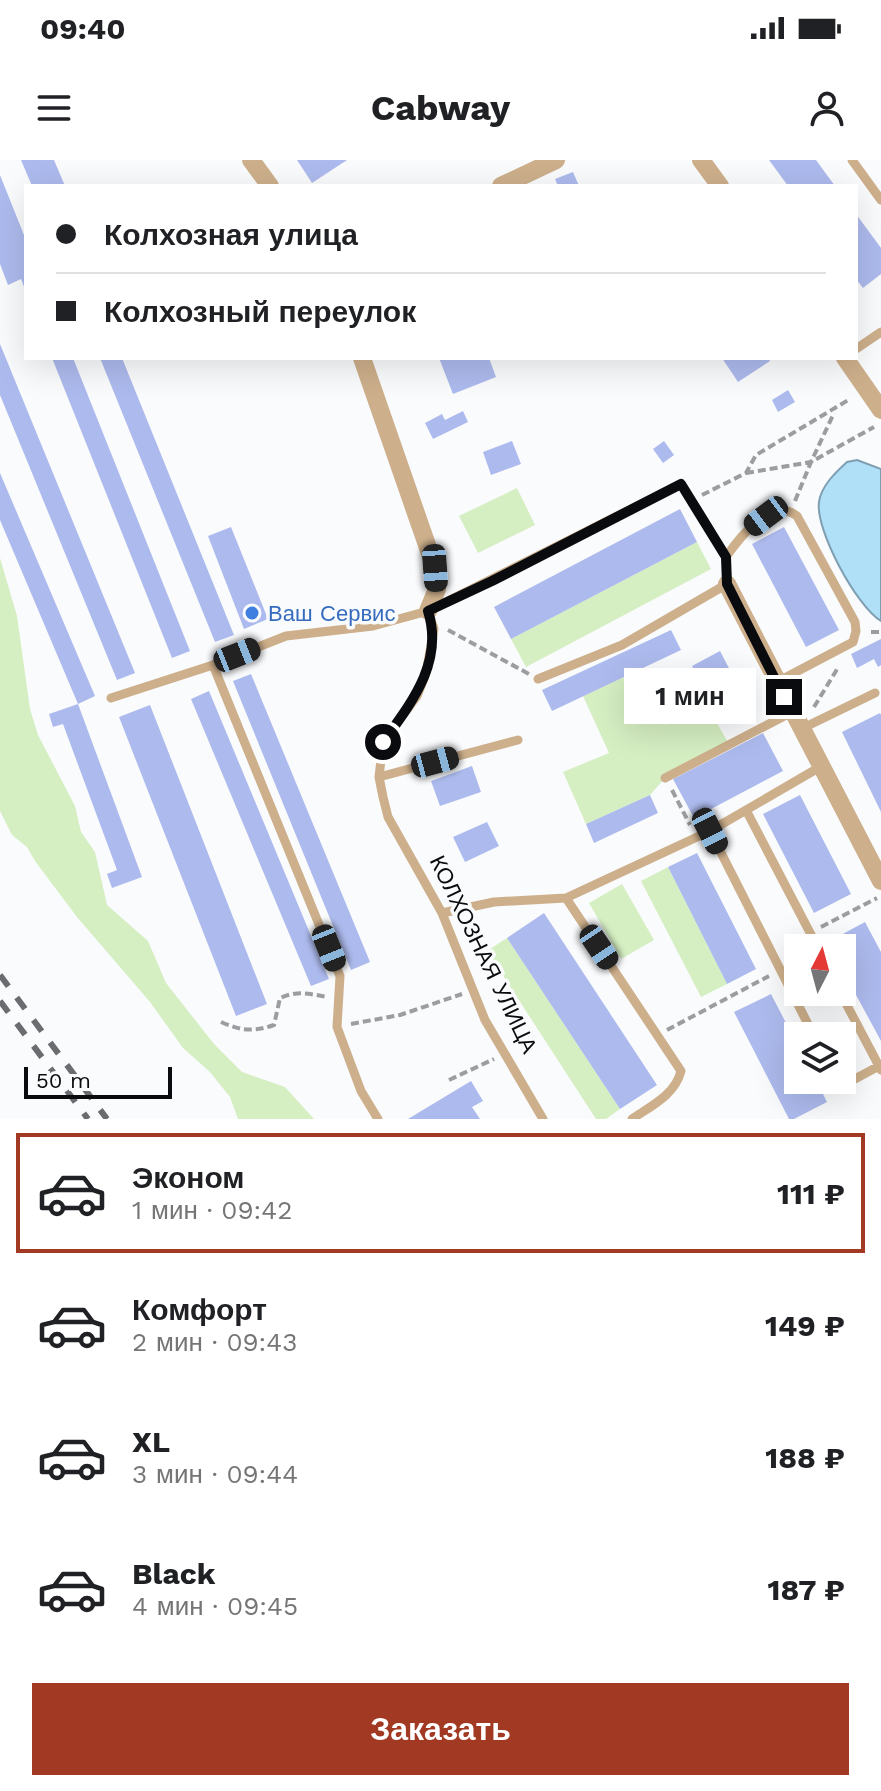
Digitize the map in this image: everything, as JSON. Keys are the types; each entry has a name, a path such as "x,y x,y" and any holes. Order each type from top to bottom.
{"street":[{"path":"251,160 269,184"},
{"path":"505,184 556,160"},
{"path":"701,160 719,184"},
{"name":"КОЛХОЗНАЯ УЛИЦА","path":"363,360 435,568 437,589 428,611"},
{"path":"846,360 881,410"},
{"path":"727,584 881,881"}],"lane":[{"path":"852,160 881,200"},
{"path":"858,348 881,332"},
{"path":"111,698 213,665 286,636 373,626 428,611 681,484 726,557 727,584 622,645 538,679"},
{"path":"726,557 742,534 766,516 782,509 791,511 797,516 855,622 853,642 777,682"},
{"name":"КОЛХОЗНАЯ УЛИЦА","path":"428,611 434,629 426,673 417,696 383,742 379,777 388,817 442,913 485,1020 543,1119"},
{"path":"213,665 340,976 337,1027 361,1091 378,1119"},
{"path":"801,729 875,693"},
{"path":"665,778 792,712"},
{"path":"379,777 518,740"},
{"path":"442,913 494,902 566,898 710,831 820,767"},
{"path":"746,810 810,933"},
{"path":"710,831 807,1022"},
{"path":"566,898 681,1071 678,1084 632,1119"},
{"path":"847,1006 880,1067 856,1079"}],"path":[{"path":"746,473 756,455 835,411 865,389"},
{"path":"791,511 835,411"},
{"path":"692,501 746,473 811,462 881,423"},
{"path":"428,611 445,629 538,679"},
{"path":"801,729 853,642"},
{"path":"665,778 696,838"},
{"path":"658,1035 780,970 810,933 881,896"},
{"path":"337,1027 400,1015 473,990"},
{"path":"221,1022 238,1030 257,1031 274,1025 280,998 293,993 339,997"},
{"path":"449,1080 505,1055"}],"green space":[{"path":"517,488 535,525 478,553 459,516"},
{"path":"697,542 711,569 526,667 511,639"},
{"path":"0,558 17,616 30,709 38,735 75,806 81,832 95,852 107,905 148,941 166,983 214,1044 242,1072 285,1087 314,1119 238,1119 230,1097 210,1072 183,1048 150,1002 77,917 27,847 12,835 0,811"},
{"path":"639,670 665,725 706,704 729,744 665,778 650,795 586,824 563,772 609,753 583,696"},
{"path":"668,867 727,984 701,997 641,881"},
{"path":"622,884 654,940 621,959 589,903"},
{"path":"507,938 620,1109 606,1119 596,1119 487,951"}],"water":[{"path":"857,460 881,469 881,621 850,585 831,548 820,515 820,496 826,485 847,462"}],"building":[{"path":"21,160 54,160 64,184 31,184"},
{"path":"297,160 347,160 312,183"},
{"path":"769,160 816,160 834,184 787,184"},
{"path":"573,172 578,184 557,184 555,179"},
{"path":"0,175 24,235 24,287 21,279 8,285 0,264"},
{"path":"858,217 881,248 881,274 863,288 858,282"},
{"path":"0,344 135,673 117,680 0,395"},
{"path":"53,360 74,360 190,651 172,658"},
{"path":"101,360 123,360 234,635 215,642"},
{"path":"440,360 490,360 496,377 453,394"},
{"path":"723,360 769,360 770,361 738,382"},
{"path":"788,390 795,402 778,412 772,400"},
{"path":"463,411 468,422 433,439 425,423 442,414 445,420"},
{"path":"512,441 521,464 491,475 483,452"},
{"path":"664,441 674,455 663,463 653,449"},
{"path":"0,473 95,696 78,704 0,520"},
{"path":"680,509 697,542 511,639 494,607"},
{"path":"231,527 268,619 244,629 208,536"},
{"path":"784,527 839,630 806,647 752,544"},
{"path":"671,630 681,650 552,711 542,690"},
{"path":"881,639 881,665 878,667 874,659 857,668 851,654"},
{"path":"720,651 731,672 704,687 692,666"},
{"path":"251,674 370,962 351,970 233,681"},
{"path":"209,691 329,979 311,986 191,699"},
{"path":"78,704 142,877 112,888 107,874 117,870 63,724 53,727 49,714"},
{"path":"150,705 267,1004 236,1016 119,717"},
{"path":"881,715 881,812 842,732"},
{"path":"763,733 783,771 694,818 673,779"},
{"path":"472,766 481,792 440,806 431,781"},
{"path":"650,795 658,813 594,843 586,824"},
{"path":"800,795 851,894 814,913 763,814"},
{"path":"487,822 499,846 465,862 453,837"},
{"path":"697,853 756,969 727,984 668,867"},
{"path":"544,913 657,1085 620,1109 507,938"},
{"path":"865,922 881,952 881,1041 856,995 856,934 843,934"},
{"path":"771,994 786,1022 784,1094 823,1094 827,1102 789,1119 734,1012"},
{"path":"471,1081 483,1101 472,1107 480,1119 408,1119"}],"railway":[{"path":"0,975 107,1119"},
{"path":"0,1001 88,1119"}],"place":[{"name":"Ваш Сервис","path":"252,613"}],"route":[{"path":"383,742 417,696 426,673 434,629 428,611 681,484 726,557 727,584 784,697"}]}
